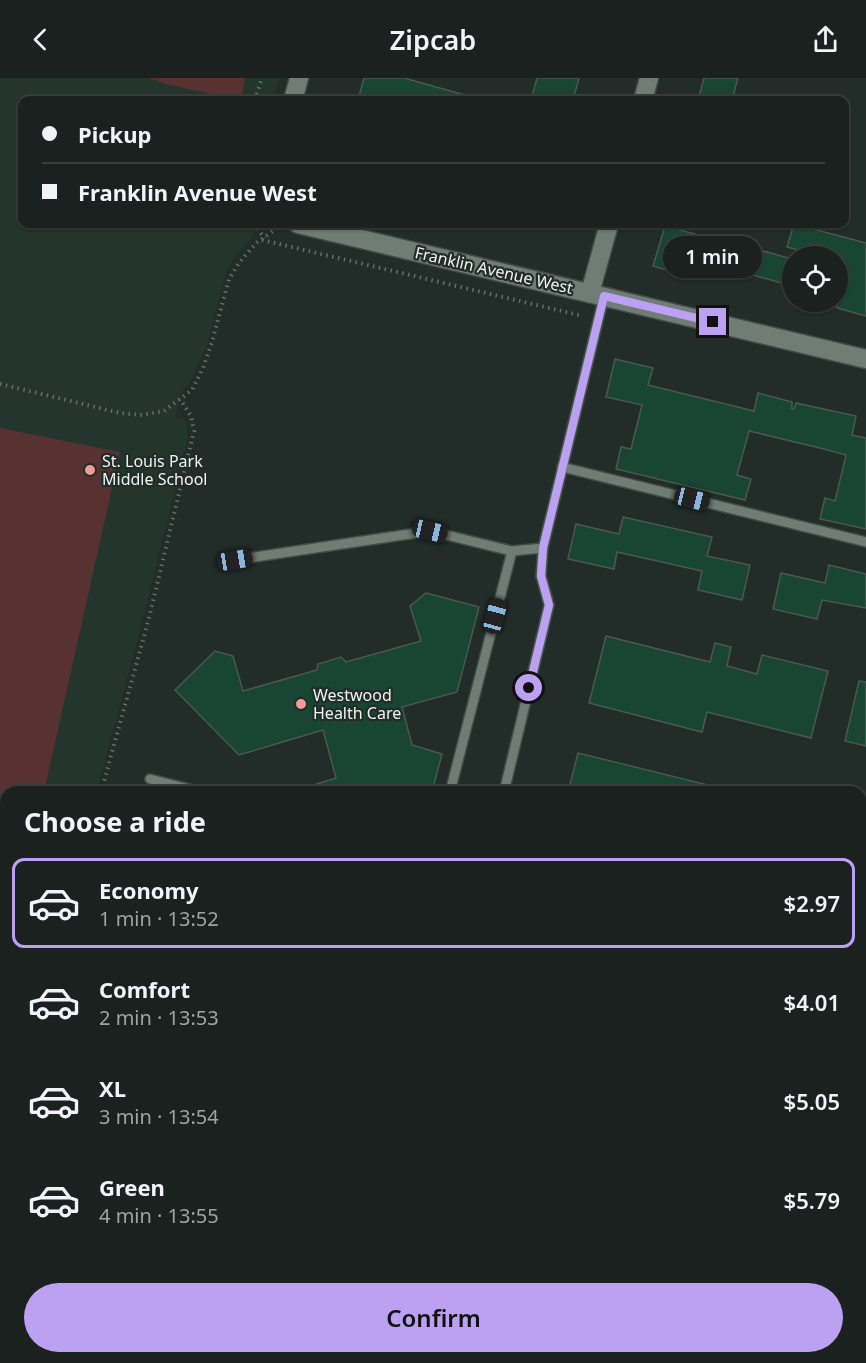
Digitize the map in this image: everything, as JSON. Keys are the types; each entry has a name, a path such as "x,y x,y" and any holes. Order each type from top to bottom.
{"street":[{"path":"294,96 299,78"},
{"path":"644,96 649,78"},
{"name":"Franklin Avenue West","path":"315,228 866,359"},
{"path":"597,294 608,228"}],"lane":[{"path":"505,786 549,605 541,576 543,548 597,294"},
{"path":"562,467 866,542"},
{"path":"235,560 430,531 512,550 543,548"},
{"path":"452,786 512,550"},
{"path":"150,779 177,786"}],"path":[{"path":"256,96 262,78"},
{"path":"256,228 263,239 583,316"},
{"path":"0,384 120,413 142,416 164,411 192,390 203,369 229,279 239,263 256,243 278,228"},
{"path":"103,786 148,622 194,431 191,416 180,399"}],"shaded area":[{"name":"St. Louis Park Middle School","path":"0,78 280,78 274,96 18,96 18,228 262,228 253,234 227,271 207,345 191,381 182,392 175,418 181,418 186,422 188,437 99,786 0,786"},
{"path":"149,78 245,78 242,96 219,96"},
{"path":"0,428 120,452 45,786 0,786"}],"building":[{"path":"364,78 404,78 465,95 465,96 359,96"},
{"path":"537,78 579,78 574,96 532,96"},
{"path":"704,78 738,78 733,96 699,96"},
{"path":"664,228 695,234 684,275 653,266"},
{"path":"793,228 809,228 866,243 866,316 848,311 848,246 787,246"},
{"path":"742,245 782,256 782,283 735,270"},
{"path":"615,359 653,368 648,385 754,411 758,393 792,402 792,409 796,403 856,416 852,435 866,438 866,529 820,519 825,498 835,501 846,455 749,431 737,475 751,479 745,500 616,469 621,447 631,449 642,405 606,397"},
{"path":"623,517 712,537 707,556 750,565 742,600 698,590 702,571 617,552 614,569 568,559 576,524 619,534"},
{"path":"829,565 866,574 866,608 822,600 817,619 773,609 781,573 825,583"},
{"name":"Westwood Health Care","path":"426,593 479,607 457,692 402,707 412,745 442,754 434,786 310,786 336,778 323,730 239,755 175,690 215,651 233,656 243,691 317,670 318,664 341,657 346,662 421,641 410,606"},
{"path":"606,636 710,662 715,643 731,647 727,666 757,674 762,655 828,671 811,738 707,712 702,732 589,703"},
{"path":"859,681 866,682 866,746 845,741"},
{"path":"578,753 708,785 708,786 570,786"}],"place":[{"name":"St. Louis Park Middle School","path":"90,470"},
{"name":"Westwood Health Care","path":"301,704"}],"route":[{"path":"529,688 549,605 541,576 543,548 604,296 713,322"}]}
